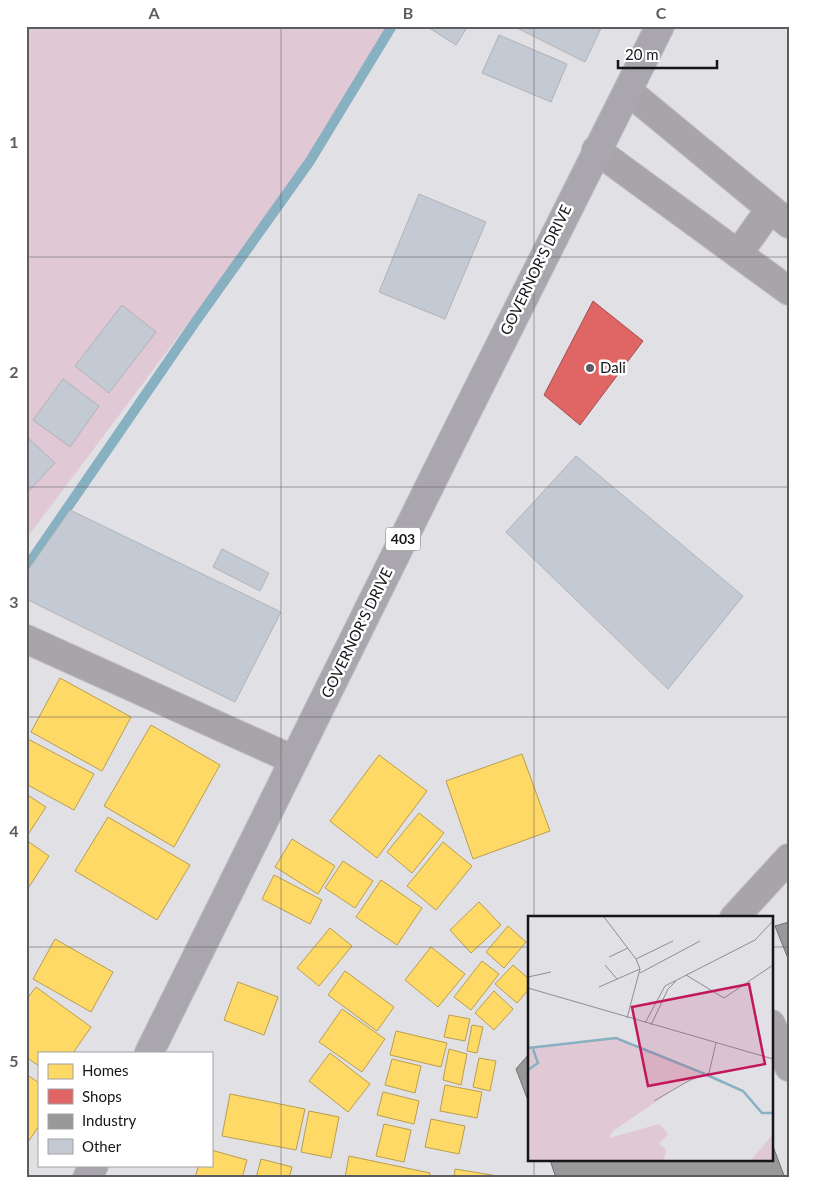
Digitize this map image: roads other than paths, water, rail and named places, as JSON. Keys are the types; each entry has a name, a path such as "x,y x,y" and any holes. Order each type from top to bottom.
{"main road":[{"name":"GOVERNOR'S DRIVE","path":"149,1052 596,150 660,26"},
{"path":"87,1178 93,1166"}],"street":[{"path":"628,91 779,216 738,254"},
{"path":"596,150 789,291"},
{"path":"26,638 294,760"},
{"path":"736,916 789,858"},
{"path":"772,1026 789,1067"}],"waterway":[{"path":"26,568 196,321 310,161 392,26"}],"place":[{"name":"Dali","path":"590,368"}]}
